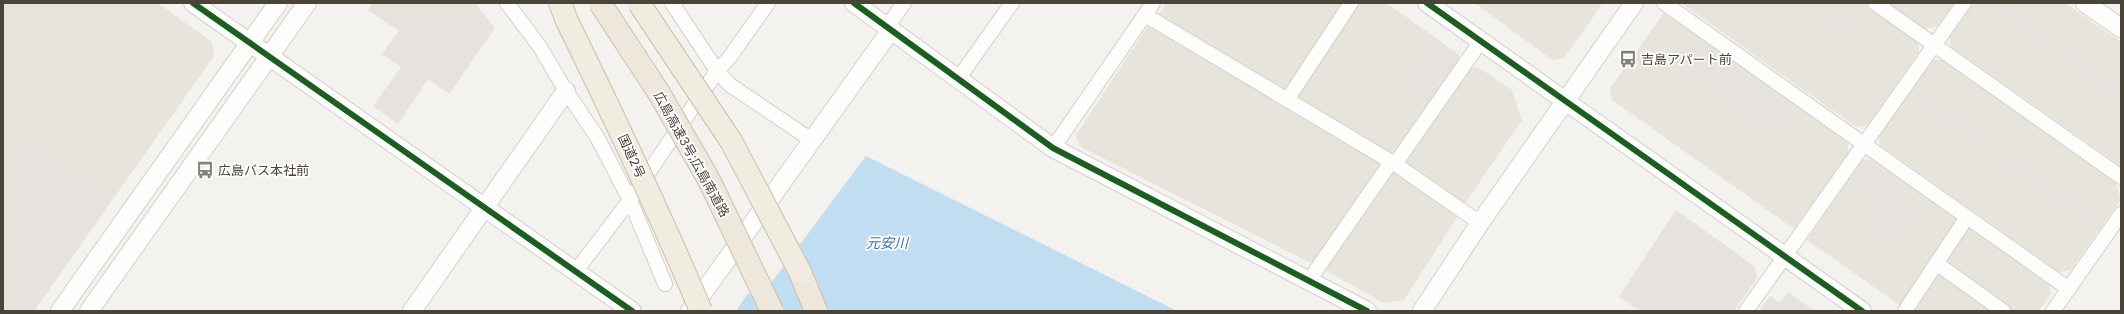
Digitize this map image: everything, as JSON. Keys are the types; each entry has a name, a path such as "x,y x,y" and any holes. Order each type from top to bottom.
{"highway":[{"name":"広島高速3号;広島南道路","path":"600,3 659,93 709,180 772,311"},
{"path":"639,3 731,141 800,272 816,311"},
{"name":"国道2号","path":"563,12 641,175 701,311"}],"street":[{"path":"193,3 486,207 632,311"},
{"path":"60,311 278,3"},
{"path":"89,311 306,3"},
{"path":"507,3 540,47 566,91 597,137 630,200 665,284"},
{"path":"672,3 717,70 730,85 813,141"},
{"path":"576,271 630,200 717,70 730,57 768,3"},
{"path":"854,3 1053,148 1308,282 1367,311"},
{"path":"690,311 891,30 892,20 904,3"},
{"path":"958,79 1012,3"},
{"path":"1053,148 1153,3"},
{"path":"1287,100 1351,3"},
{"path":"1427,3 1862,311"},
{"path":"1422,311 1480,223 1634,3"},
{"path":"1664,3 2068,289"},
{"path":"1875,3 2121,177"},
{"path":"1746,311 1964,3"},
{"path":"2085,3 2121,28"},
{"path":"1145,15 1393,163 1480,223"},
{"path":"1308,282 1481,41"},
{"path":"412,311 566,91"},
{"path":"2054,311 2121,214"},
{"path":"1905,311 1966,217"},
{"path":"1936,263 2003,311"}],"shaded area":[{"path":"3,3 158,3 212,42 214,56 113,199 3,120"},
{"path":"373,3 475,3 495,28 449,94 428,79 398,124 373,106 401,67 382,54 399,31 368,10"},
{"path":"1167,3 1345,3 1285,91 1158,15"},
{"path":"1356,3 1387,3 1458,54 1460,63 1393,157 1294,97"},
{"path":"1475,3 1603,3 1564,58 1552,60"},
{"path":"1681,3 1865,3 1918,40 1919,52 1868,125 1856,127"},
{"path":"1796,3 1858,3 1868,10 1847,39"},
{"path":"1888,3 1954,3 1938,26 1925,29"},
{"path":"1973,3 2065,3 2121,42 2121,166 1951,47 1949,36"},
{"path":"1993,3 2004,3 2044,31 2035,44 1988,10"},
{"path":"1666,10 1847,141 1849,152 1794,229 1612,100 1610,88"},
{"path":"1150,23 1384,164 1315,265 1079,146 1076,135"},
{"path":"1433,36 1458,54 1460,63 1431,105 1400,82"},
{"path":"1678,37 1690,46 1696,40 1794,110 1774,138 1663,58"},
{"path":"2068,47 2121,85 2121,104 2059,59"},
{"path":"1932,60 1944,60 2116,183 2121,199 2071,270 2059,272 1880,145 1879,135"},
{"path":"1478,67 1512,90 1522,120 1466,202 1460,203 1401,162 1467,69"},
{"path":"1920,86 1991,136 1981,151 1909,100"},
{"path":"3,120 113,199 34,311 3,311"},
{"path":"2005,150 2098,214 2089,227 1996,162"},
{"path":"1871,159 2049,283 2051,294 2039,311 1908,311 1807,240 1861,160"},
{"path":"1868,161 1904,185 1896,197 1918,212 1889,252 1859,230 1874,209 1847,191"},
{"path":"1391,168 1456,210 1457,217 1404,300 1384,303 1321,268"},
{"path":"1676,210 1754,266 1757,278 1734,311 1640,311 1619,297"},
{"path":"1788,292 1815,311 1759,311 1770,296 1780,303"}],"water":[{"name":"元安川","path":"866,156 1177,311 736,311 748,293 759,299"}],"cycle path":[{"path":"193,3 632,311"},
{"path":"854,3 1053,148 1367,311"},
{"path":"1427,3 1862,311"}],"place":[{"name":"吉島アパート前","path":"1628,59"},
{"name":"広島バス本社前","path":"205,170"}]}
